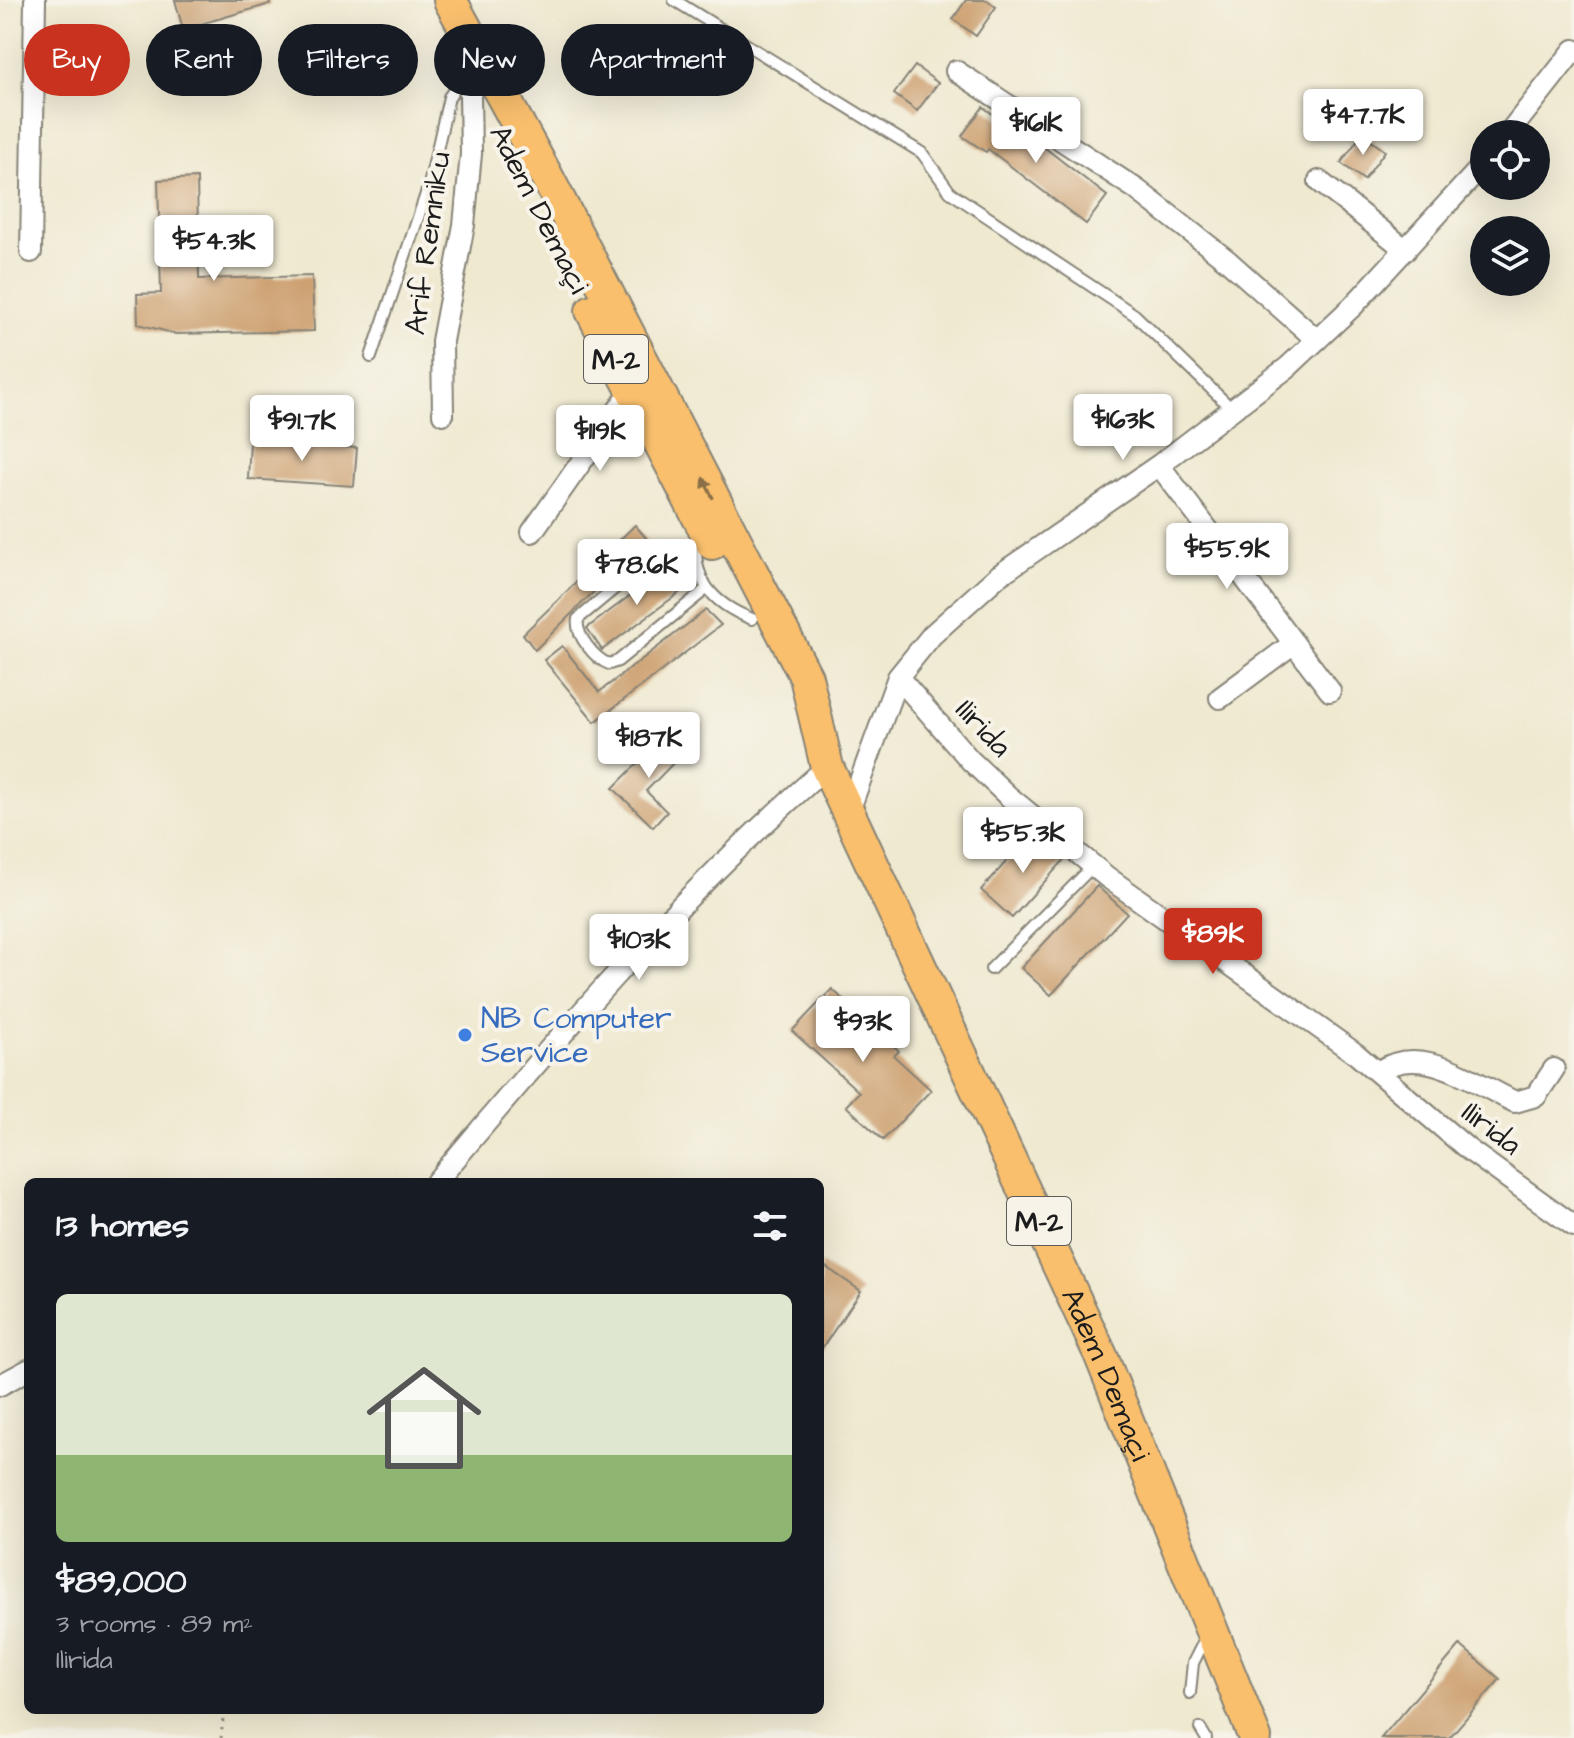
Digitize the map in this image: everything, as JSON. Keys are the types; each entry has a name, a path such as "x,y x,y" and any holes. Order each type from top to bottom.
{"main road":[{"name":"Adem Demaçi","path":"431,0 444,24"},
{"name":"Adem Demaçi","path":"450,0 547,177 806,677 811,710 827,767 1101,1356 1255,1738"},
{"name":"Adem Demaçi","path":"484,96 632,390 788,687 811,710"}],"street":[{"path":"31,252 35,0"},
{"path":"1519,120 1574,50"},
{"path":"956,71 1136,189 1228,261 1317,340"},
{"name":"Arif Remniku","path":"443,414 442,341 464,225 471,154 470,96"},
{"path":"849,811 898,677 932,635 988,584 1159,465 1288,367 1406,250 1470,179"},
{"path":"1319,181 1406,250"},
{"path":"532,532 632,390"},
{"path":"1159,465 1330,691"},
{"path":"1220,698 1294,643"},
{"name":"Ilirida","path":"898,677 970,760 1008,796 1093,866 1221,955 1378,1072 1469,1150 1574,1226"},
{"path":"439,1178 584,1009 745,839 827,767"},
{"name":"Ilirida","path":"1378,1072 1399,1063 1434,1062 1515,1102 1536,1096 1554,1069"},
{"path":"0,1385 24,1372"}],"lane":[{"path":"674,0 922,153 950,192 1135,315 1232,409"},
{"path":"371,357 429,185 450,96"},
{"path":"699,519 695,565 705,590 721,605 752,619"},
{"path":"655,555 578,619 579,633 602,661 609,664 618,661 705,590"},
{"path":"991,969 1093,866"},
{"path":"1190,1693 1193,1663 1212,1626"}],"path":[{"path":"221,1738 224,1714"}],"building":[{"path":"175,0 269,0 270,4 200,24 182,24"},
{"path":"966,0 987,0 996,7 976,36 953,19"},
{"path":"915,66 938,83 917,111 894,94"},
{"path":"983,107 1025,137 1027,134 1107,196 1086,224 988,149 986,152 962,136"},
{"path":"1362,134 1385,151 1364,180 1341,163"},
{"path":"197,178 199,279 312,276 314,331 176,334 138,324 137,294 161,293 158,180"},
{"path":"250,441 357,448 354,486 248,479"},
{"path":"635,525 647,539 535,650 523,634"},
{"path":"671,565 687,587 602,650 587,628"},
{"path":"706,610 721,625 595,722 544,660 562,646 599,692"},
{"path":"666,735 684,752 646,791 667,812 653,827 613,788"},
{"path":"1032,833 1065,859 1012,918 981,890"},
{"path":"1097,886 1127,913 1051,995 1021,968"},
{"path":"832,989 899,1051 894,1056 931,1090 883,1140 846,1106 859,1092 792,1031"},
{"path":"824,1266 861,1291 824,1345"},
{"path":"1460,1645 1500,1679 1449,1738 1381,1738"}],"place":[{"name":"NB Computer Service","path":"465,1035"}]}
